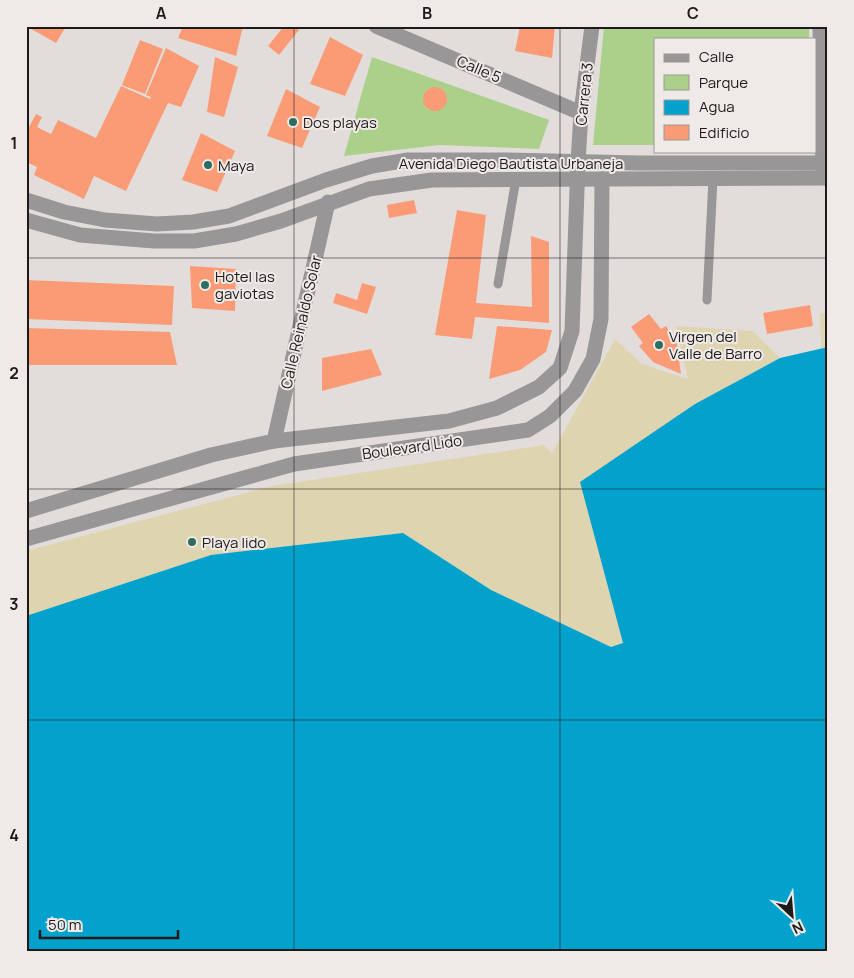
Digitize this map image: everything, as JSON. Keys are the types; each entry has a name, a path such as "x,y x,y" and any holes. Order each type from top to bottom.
{"street":[{"name":"Calle 5","path":"376,26 411,33 581,113"},
{"name":"Carrera 3","path":"578,162 581,113 592,26"},
{"path":"820,26 826,171"},
{"name":"Avenida Diego Bautista Urbaneja","path":"26,200 64,212 105,220 157,224 193,222 229,216 326,180 372,166 408,160 505,160 826,171"},
{"name":"Boulevard Lido","path":"26,511 202,458 274,441 449,421 497,408 539,387 560,368 572,331 578,162"},
{"name":"Avenida Diego Bautista Urbaneja","path":"26,220 80,235 154,241 194,241 236,234 281,221 369,188 432,180 713,179 826,171"},
{"name":"Boulevard Lido","path":"26,539 294,464 528,430 550,416 575,392 593,359 601,319 602,179"},
{"name":"Calle Reinaldo Solar","path":"274,441 328,202"}],"lane":[{"path":"498,284 516,179"},
{"path":"708,300 713,179"}],"green space":[{"path":"604,26 809,26 809,38 654,38 654,145 593,145"},
{"path":"372,57 549,120 539,149 440,145 344,156"}],"sand":[{"path":"820,313 828,314 828,347 821,349"},
{"name":"Playa lido","path":"676,326 753,331 780,358 695,404 581,482 624,643 611,647 490,590 403,533 211,555 26,616 26,551 272,486 544,445 552,453 615,339 642,364 688,379"}],"water":[{"path":"828,347 828,952 26,952 26,616 211,555 403,533 491,590 611,647 623,643 580,482 695,404 780,358"}],"building":[{"path":"26,26 62,26 65,28 56,43"},
{"path":"183,26 243,26 236,56 178,38"},
{"path":"284,26 295,26 299,30 279,55 268,46"},
{"path":"520,26 555,26 552,58 515,51"},
{"path":"330,37 363,55 345,96 310,84"},
{"path":"140,40 163,49 145,94 122,85"},
{"path":"166,48 199,66 181,107 168,103 126,191 94,176 84,199 34,175 37,167 26,162 26,133 36,114 42,117 37,127 51,134 58,120 96,138 121,86 150,99 151,97 146,95"},
{"path":"215,57 238,67 224,117 207,112"},
{"path":"435,87 443,91 447,99 443,107 435,111 427,107 423,99 427,91"},
{"name":"Dos playas","path":"286,89 320,107 302,148 267,136"},
{"name":"Maya","path":"201,133 235,151 217,192 182,180"},
{"path":"414,200 417,213 389,218 387,205"},
{"path":"457,210 486,215 476,303 532,307 531,236 549,242 549,323 475,317 472,339 435,335"},
{"path":"190,266 236,269 235,311 192,308"},
{"path":"26,280 174,286 172,325 26,319"},
{"path":"362,283 376,287 367,314 333,303 336,293 357,300"},
{"path":"810,305 813,326 767,334 763,313"},
{"name":"Virgen del Valle de Barro","path":"649,314 661,329 666,326 677,344 681,374 653,362 639,346 643,343 631,327"},
{"path":"497,326 552,330 546,352 520,370 489,379"},
{"path":"26,328 170,332 177,365 26,365"},
{"path":"371,349 382,375 322,391 322,358"}],"place":[{"name":"Dos playas","path":"293,122"},
{"name":"Maya","path":"208,165"},
{"name":"Hotel las gaviotas","path":"205,285"},
{"name":"Virgen del Valle de Barro","path":"659,345"},
{"name":"Playa lido","path":"192,542"}]}
